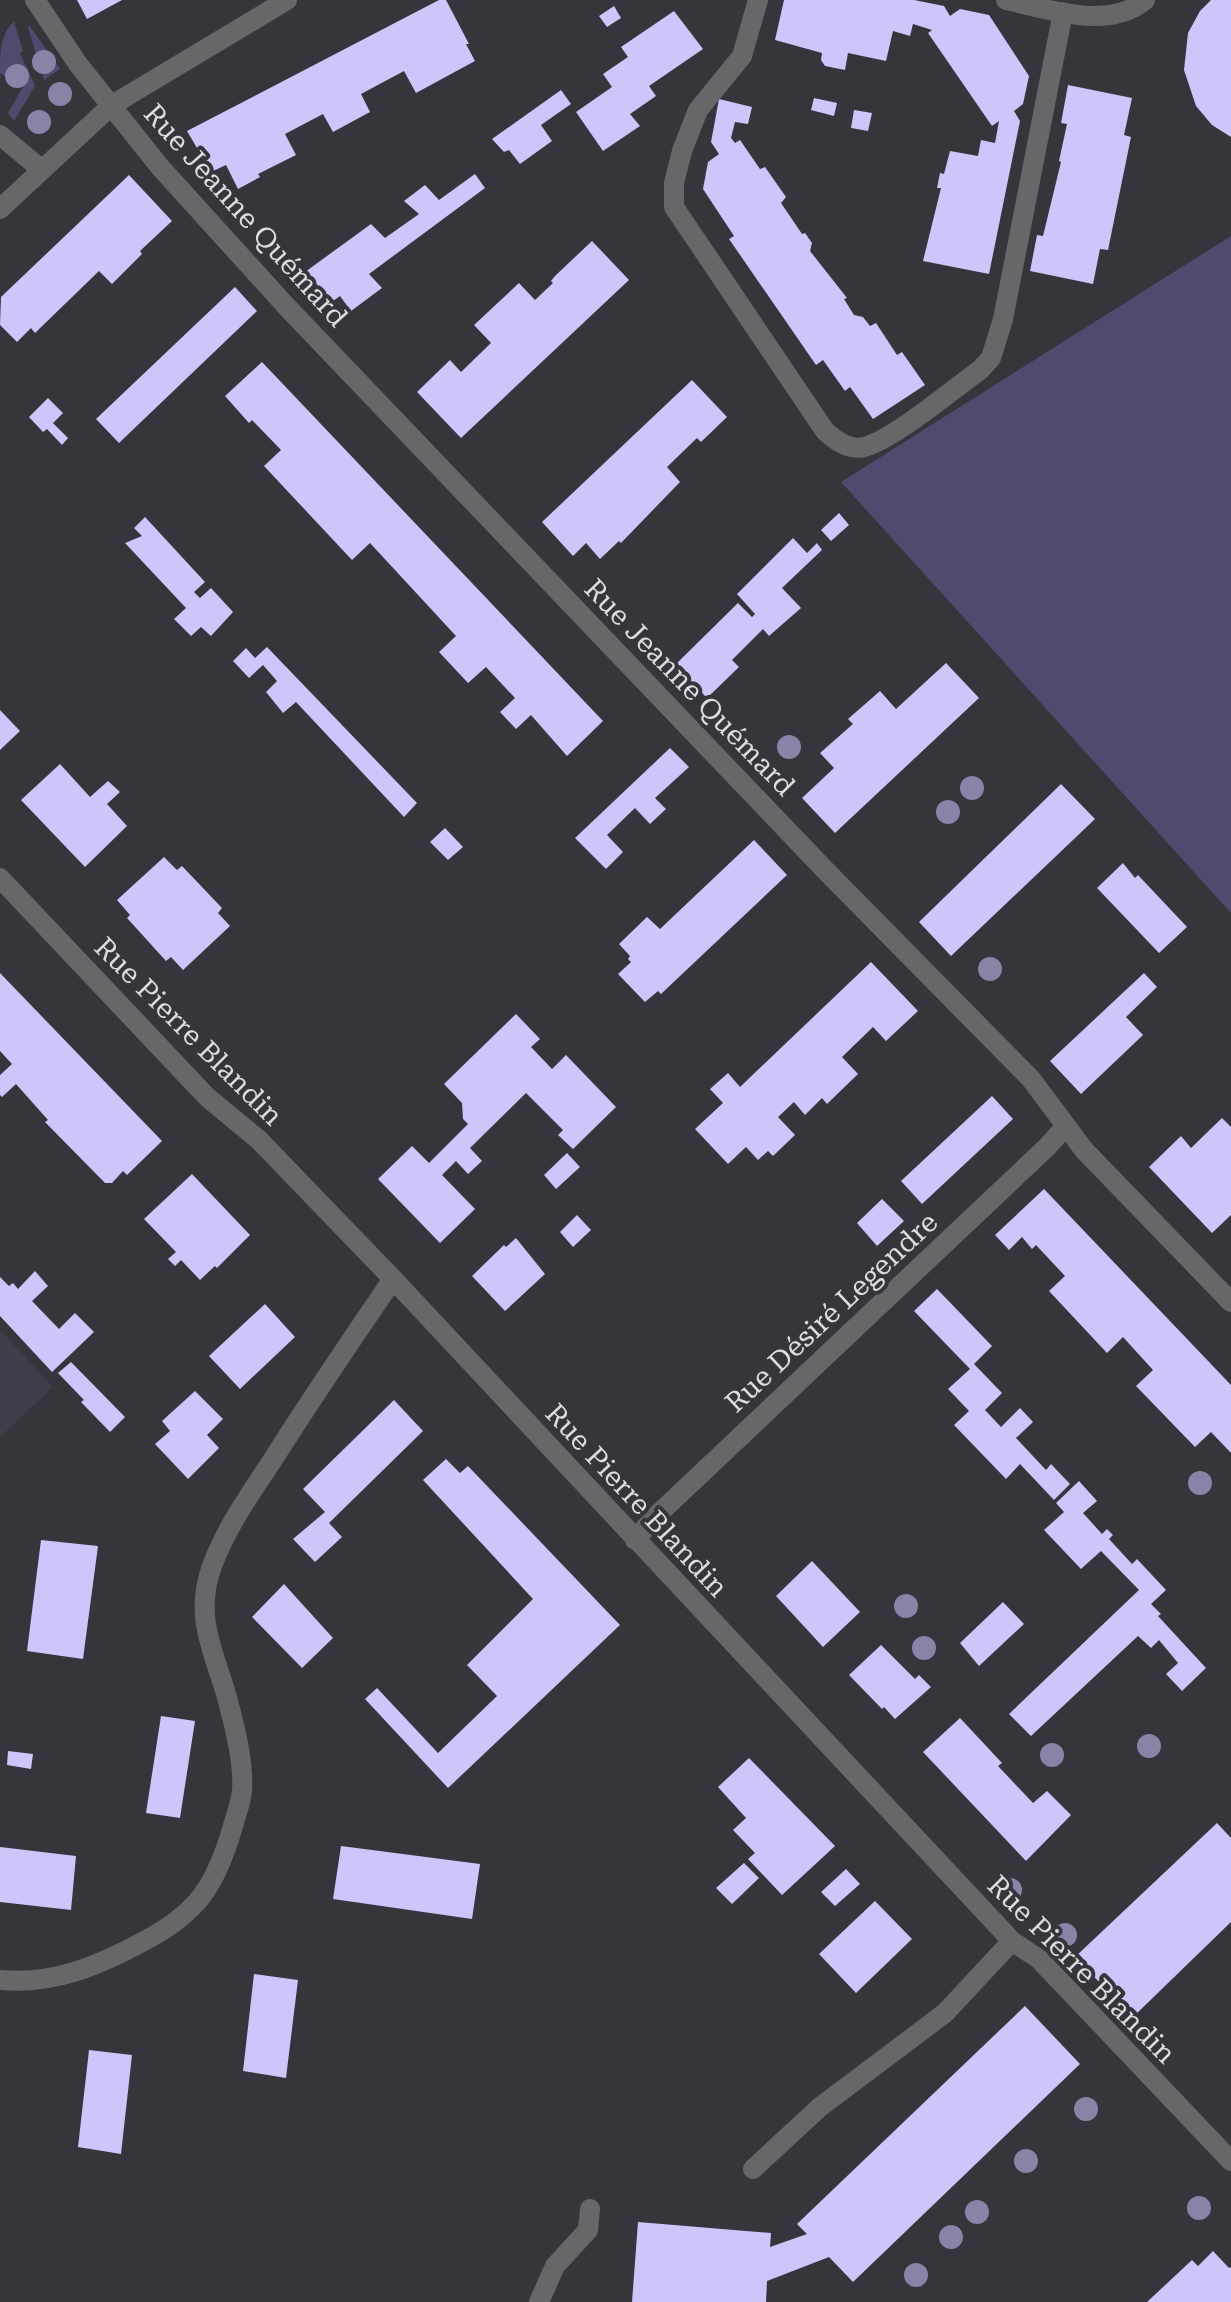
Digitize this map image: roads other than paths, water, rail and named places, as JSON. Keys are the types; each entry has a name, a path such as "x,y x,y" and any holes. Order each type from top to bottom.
{"street":[{"name":"Rue Jeanne Quémard","path":"35,0 78,64 160,167 286,306 826,871 1031,1079 1084,1150 1231,1302"},
{"path":"0,209 112,105 287,0"},
{"path":"758,0 742,56 698,110 674,183 674,207 825,431 839,443 862,448 888,436 980,370 991,358 1003,319 1063,12"},
{"path":"1006,0 1063,12 1111,16 1134,9 1145,0"},
{"path":"0,135 42,170"},
{"name":"Rue Pierre Blandin","path":"0,878 207,1097 259,1140 393,1279 1012,1941 1039,1959 1231,2161"},
{"name":"Rue Désiré Legendre","path":"635,1540 653,1519 1066,1126"},
{"path":"0,1980 68,1976 132,1948 178,1923 213,1882 228,1844 242,1792 228,1700 207,1638 204,1603 212,1567 233,1522 264,1472 393,1279"},
{"path":"753,2169 820,2107 945,2013 1012,1941"},
{"path":"539,2302 555,2266 588,2230 590,2209"}]}
